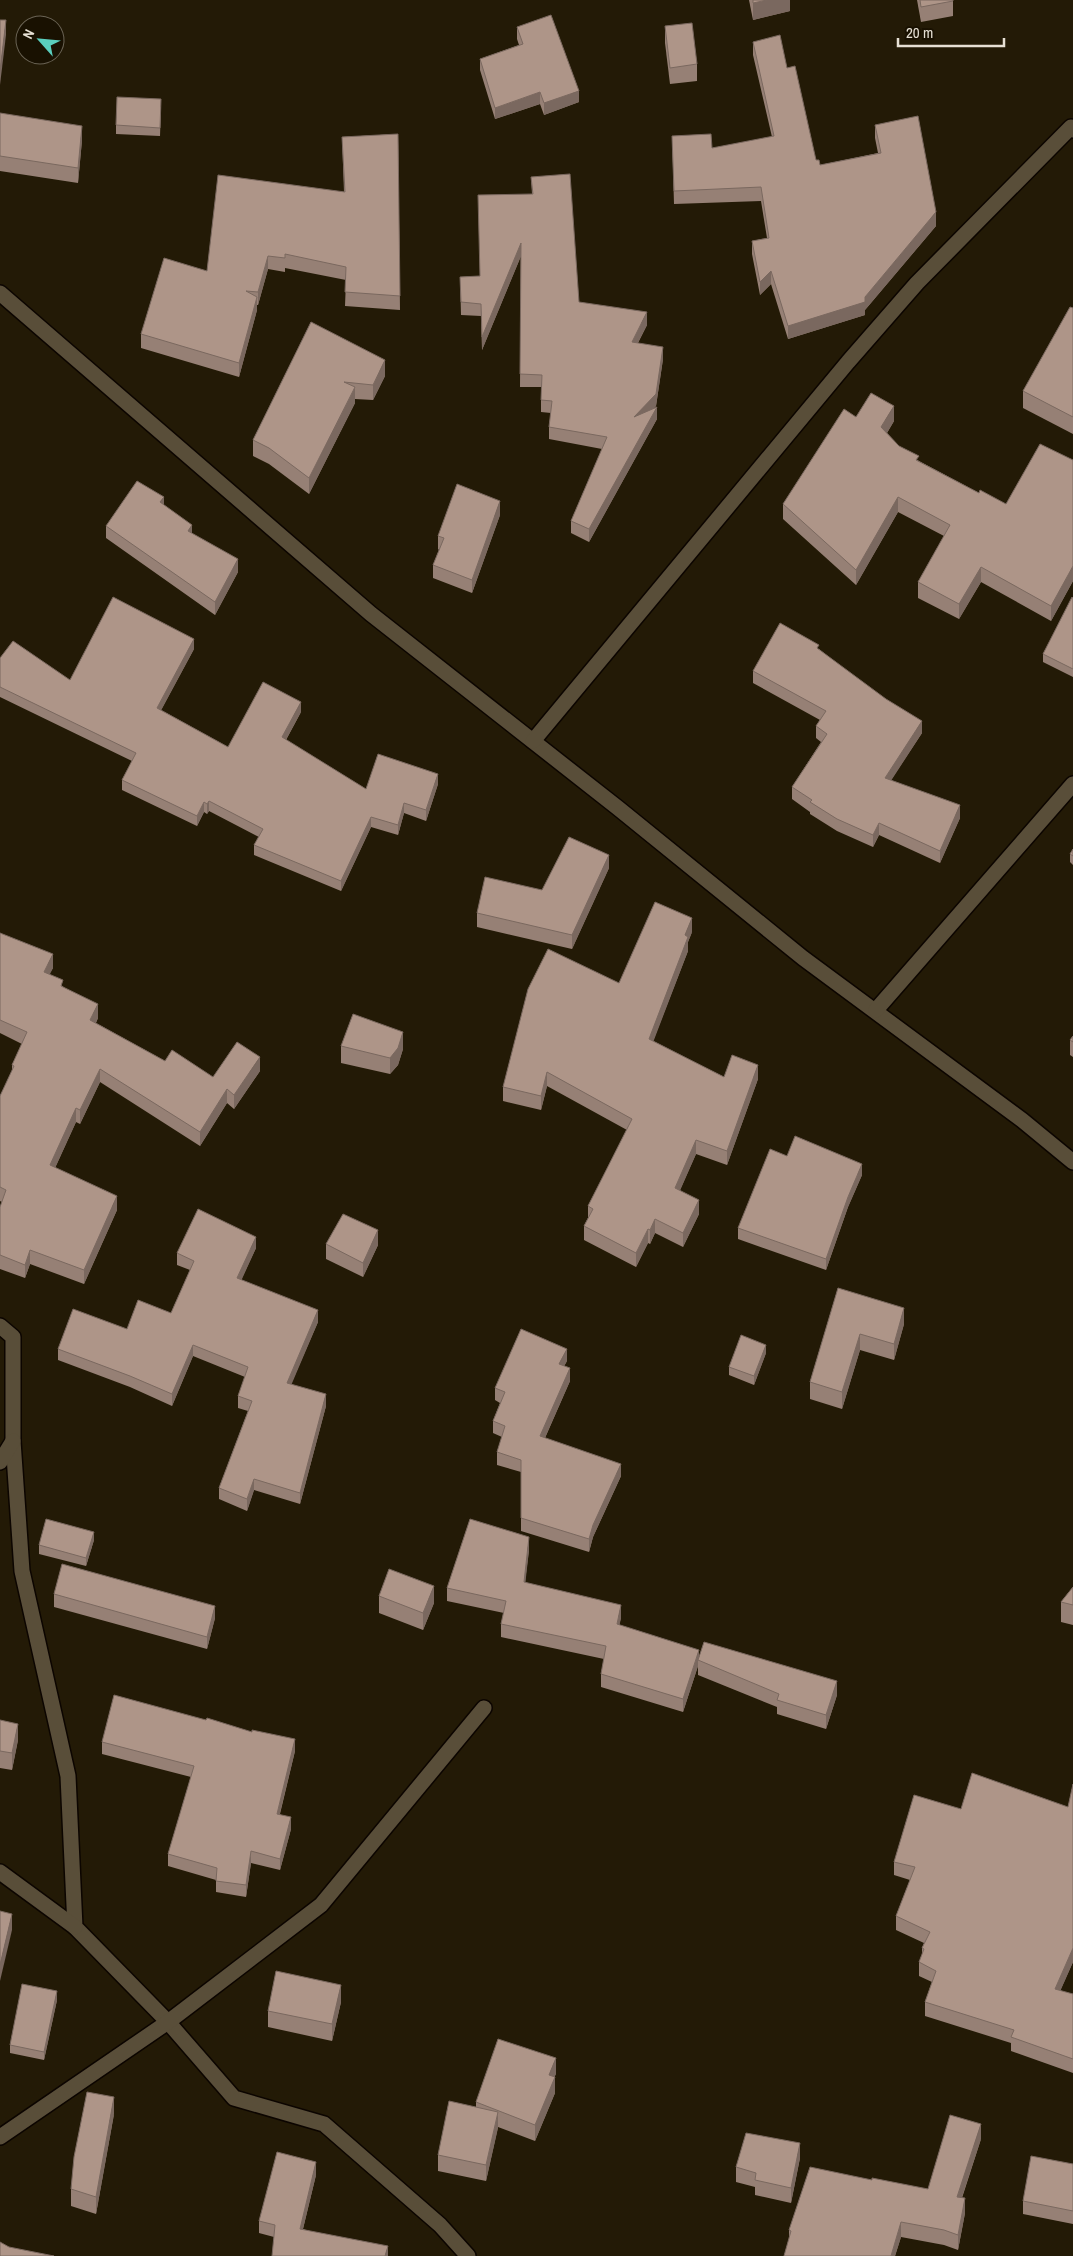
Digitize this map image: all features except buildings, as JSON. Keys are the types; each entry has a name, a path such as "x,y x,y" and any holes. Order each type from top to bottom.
{"street":[{"path":"533,741 854,355 918,283 1071,127 1073,130"},
{"path":"0,293 371,614 533,741 803,958 876,1010 1022,1120 1073,1162"},
{"path":"876,1010 1073,784"},
{"path":"0,1326 13,1337 13,1441 22,1571 68,1776 76,1927"},
{"path":"0,1462 13,1441"},
{"path":"0,2137 168,2022 321,1905 484,1708"},
{"path":"0,1872 76,1927 168,2022 234,2098 324,2124 440,2225 468,2256"}]}
